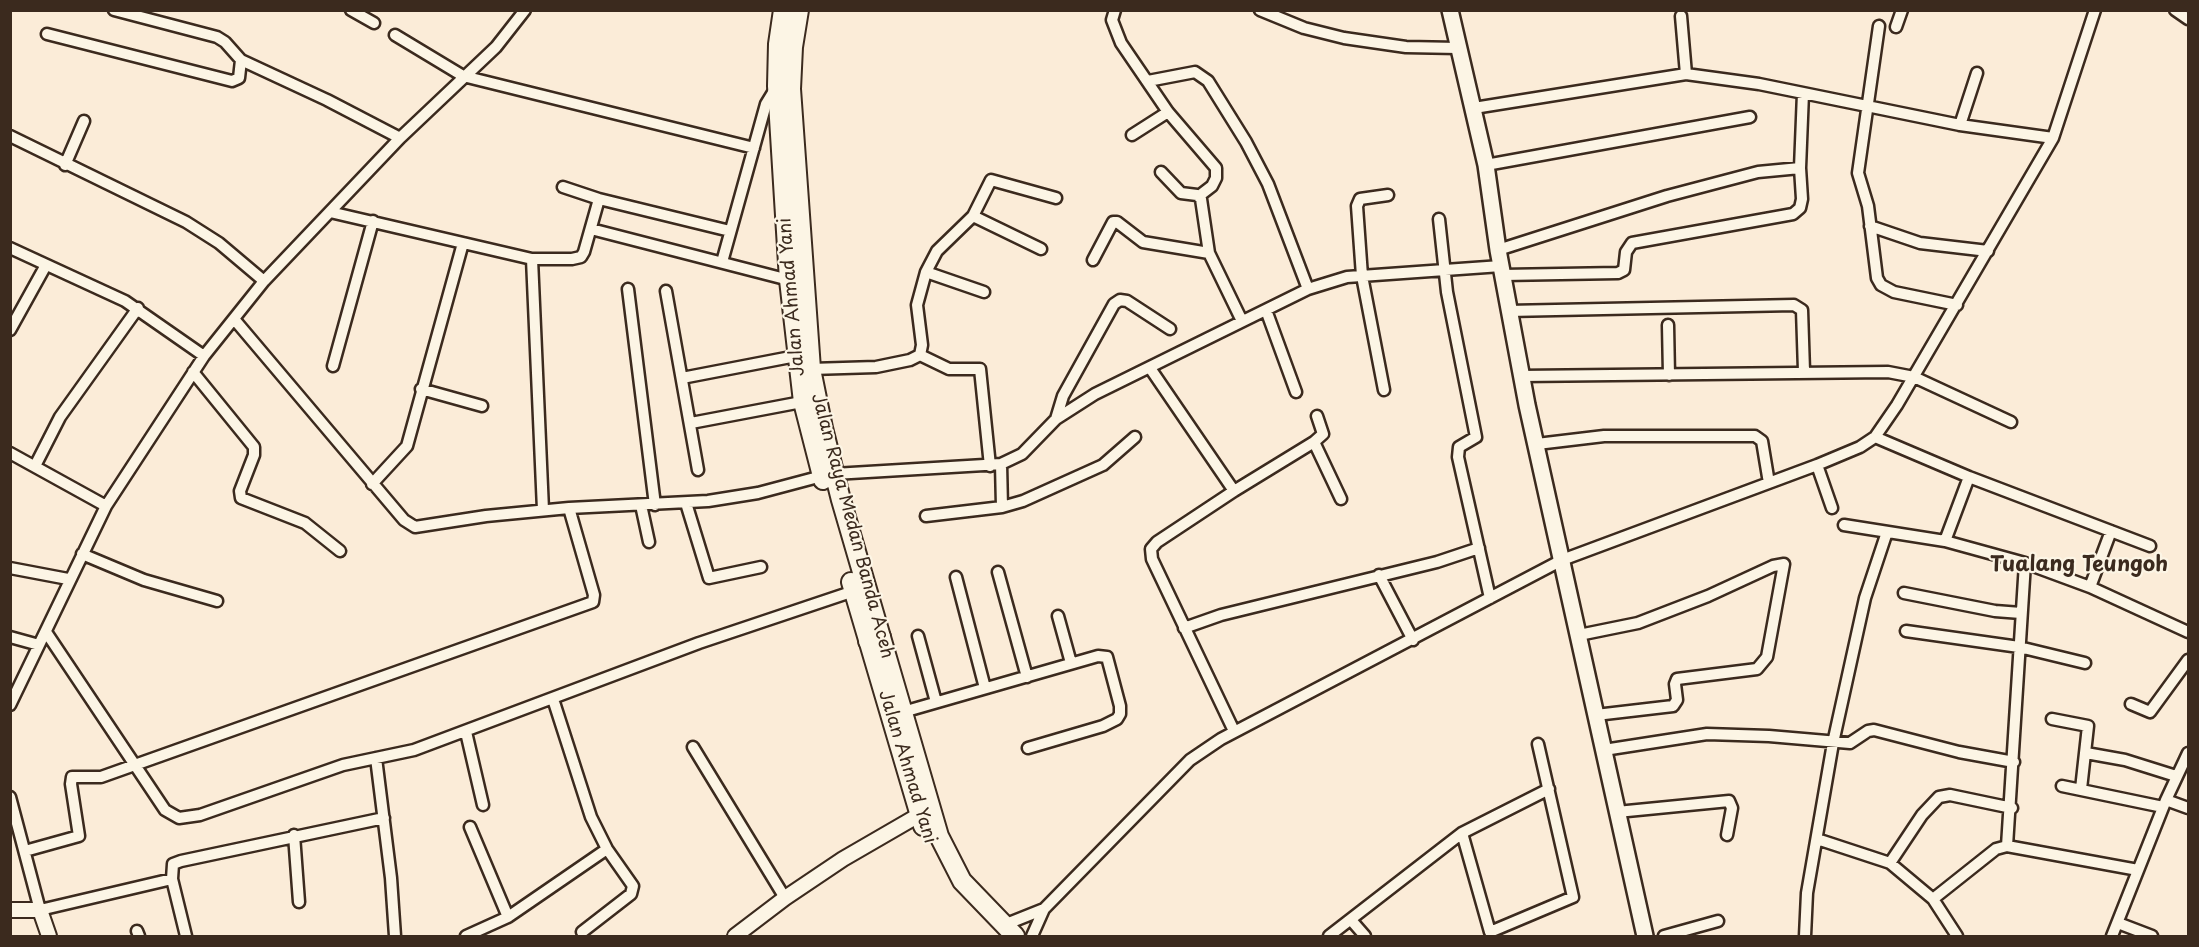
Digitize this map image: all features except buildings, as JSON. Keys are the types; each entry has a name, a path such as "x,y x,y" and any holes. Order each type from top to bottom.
{"main road":[{"name":"Jalan Ahmad Yani","path":"783,10 778,44 777,86 796,356 810,401 854,591 874,639 919,814 947,878 1006,932"},
{"name":"Jalan Raya Medan Banda Aceh","path":"799,10 792,47 791,89 811,369 810,401"},
{"path":"1450,10 1486,165 1500,264 1521,376 1645,936"},
{"name":"Jalan Raya Medan Banda Aceh","path":"828,475 874,639 903,712 931,810 946,852 962,881 1006,932"}],"street":[{"path":"114,10 217,37 225,42 241,60 327,100 400,138"},
{"path":"351,10 374,23"},
{"path":"10,705 46,632 68,579 106,506 204,356 264,281 400,138 496,47 525,10"},
{"path":"1114,10 1112,20 1121,43 1168,112 1216,168 1216,178 1212,186 1199,196 1181,193 1161,172"},
{"path":"1260,10 1304,28 1344,38 1406,47 1458,48"},
{"path":"1896,27 1902,10"},
{"path":"1006,932 1044,909 1190,760 1234,731 1413,640 1562,560 1817,465 1860,447 1875,437 1957,305 2053,138 2095,10"},
{"path":"2175,10 2188,19"},
{"path":"1681,16 1686,74"},
{"path":"1879,26 1858,174 1865,191 1875,271 1881,285 1903,294 1957,305"},
{"path":"47,34 232,81 239,78 241,60"},
{"path":"395,35 463,76 754,148"},
{"path":"1148,81 1196,72 1208,81 1246,142 1268,184 1308,289"},
{"path":"1960,125 1977,73"},
{"path":"1473,108 1686,74 1803,93 1960,125 2053,138"},
{"path":"722,262 766,104 777,86"},
{"path":"234,319 372,484 404,520 415,527 543,510 686,503 741,496 828,475 996,465 1022,453 1056,419 1095,394 1308,289 1331,280 1500,264 1618,273 1624,270 1626,252 1632,243 1793,214 1801,205 1803,93"},
{"path":"1132,135 1168,112"},
{"path":"1486,165 1750,117"},
{"path":"65,165 84,121"},
{"path":"10,136 65,165 186,222 219,243 264,281"},
{"path":"1500,264 1667,196 1758,172 1800,168"},
{"path":"920,355 922,345 917,305 926,272 937,252 973,216 989,182 994,180 1056,198"},
{"path":"563,187 599,199 730,231"},
{"path":"1384,390 1362,276 1358,203 1365,197 1389,195"},
{"path":"1199,196 1209,253 1242,321"},
{"path":"330,212 532,258 581,256 599,199"},
{"path":"973,216 1041,249"},
{"path":"1439,219 1444,271 1475,434 1474,439 1457,449 1490,598"},
{"path":"333,366 373,221"},
{"path":"1093,260 1113,222 1117,222 1143,242 1209,253"},
{"path":"1870,226 1920,243 1988,251"},
{"path":"591,229 789,280"},
{"path":"372,484 407,446 463,243"},
{"path":"10,248 72,275 138,308 204,356"},
{"path":"532,258 543,510"},
{"path":"10,330 46,265"},
{"path":"926,272 984,292"},
{"path":"628,289 655,505"},
{"path":"666,291 698,470"},
{"path":"1056,419 1063,396 1114,304 1120,300 1127,300 1170,329"},
{"path":"1508,311 1794,305 1802,310 1804,372"},
{"path":"35,466 60,417 138,308"},
{"path":"1266,310 1296,392"},
{"path":"1668,325 1669,375"},
{"path":"811,369 876,367 910,360 920,355"},
{"path":"920,355 949,369 980,369 1002,507"},
{"path":"682,378 796,356"},
{"path":"1150,368 1234,491"},
{"path":"193,372 254,447 254,455 240,491 241,498 304,523 340,551"},
{"path":"1521,376 1888,372 1914,377 2011,422"},
{"path":"421,389 482,406"},
{"path":"691,423 810,401"},
{"path":"1234,731 1152,559 1151,549 1157,542 1234,491 1314,442 1323,434 1317,416"},
{"path":"1537,444 1604,436 1755,436 1762,441 1769,483"},
{"path":"926,516 1002,507 1064,484 1103,465 1135,437"},
{"path":"1875,437 1969,477 2150,546"},
{"path":"1314,442 1341,499"},
{"path":"10,453 106,506"},
{"path":"1817,465 1832,508"},
{"path":"1945,541 1969,477"},
{"path":"686,503 709,578 761,567"},
{"path":"641,505 650,542"},
{"path":"25,851 79,836 70,784 72,777 101,777 593,602 594,595 569,508"},
{"path":"1844,525 1945,541 2025,563 2090,587 2188,632"},
{"path":"1805,936 1807,892 1833,742 1865,598 1887,531"},
{"path":"2090,587 2111,531"},
{"path":"1184,628 1221,615 1437,562 1479,548"},
{"path":"82,554 144,580 217,601"},
{"path":"2007,846 2012,808 2025,563"},
{"path":"1579,635 1638,623 1708,596 1773,566 1784,564 1767,657 1757,669 1677,679 1675,684 1677,700 1672,706 1596,715"},
{"path":"10,568 68,579"},
{"path":"998,572 1027,677"},
{"path":"1379,575 1413,640"},
{"path":"956,577 985,688"},
{"path":"46,632 165,810 179,818 200,815 343,765 414,750 699,643 854,591"},
{"path":"1904,593 1995,611 2021,613"},
{"path":"1058,616 1071,663"},
{"path":"1906,631 2019,647 2085,663"},
{"path":"918,636 936,702"},
{"path":"10,637 39,645"},
{"path":"903,712 1071,663 1098,656 1107,657 1111,666 1120,714 1112,722 1103,726 1028,748"},
{"path":"2132,704 2150,712 2188,660"},
{"path":"553,699 591,817 634,890 582,932"},
{"path":"2052,719 2088,726 2081,789"},
{"path":"1604,750 1707,734 1854,743 1868,731 1878,730 1959,752 2014,762"},
{"path":"466,732 483,805"},
{"path":"1462,833 1486,934 1573,897 1538,744"},
{"path":"693,747 785,898"},
{"path":"2086,753 2125,760 2176,776"},
{"path":"2112,936 2176,776 2185,765 2188,753"},
{"path":"376,759 395,936"},
{"path":"2062,786 2188,808"},
{"path":"1329,936 1462,833 1549,789"},
{"path":"1890,863 1926,809 1939,797 1950,795 2012,808"},
{"path":"10,797 49,936"},
{"path":"1617,812 1729,801 1732,808 1727,835"},
{"path":"735,936 785,898 851,853 919,814"},
{"path":"186,936 172,879 172,866 176,862 294,835 384,818"},
{"path":"470,827 508,917"},
{"path":"294,835 299,902"},
{"path":"1817,839 1890,863 1933,899 1957,936"},
{"path":"1933,899 1996,849 2007,846 2138,870"},
{"path":"466,936 508,917 608,849"},
{"path":"11,909 40,910 172,879"},
{"path":"1032,936 1044,909"},
{"path":"1351,920 1365,936"},
{"path":"1664,936 1718,921"},
{"path":"2118,923 2152,936"}],"district":[{"name":"Tualang Teungoh","path":"2079,565"}]}
